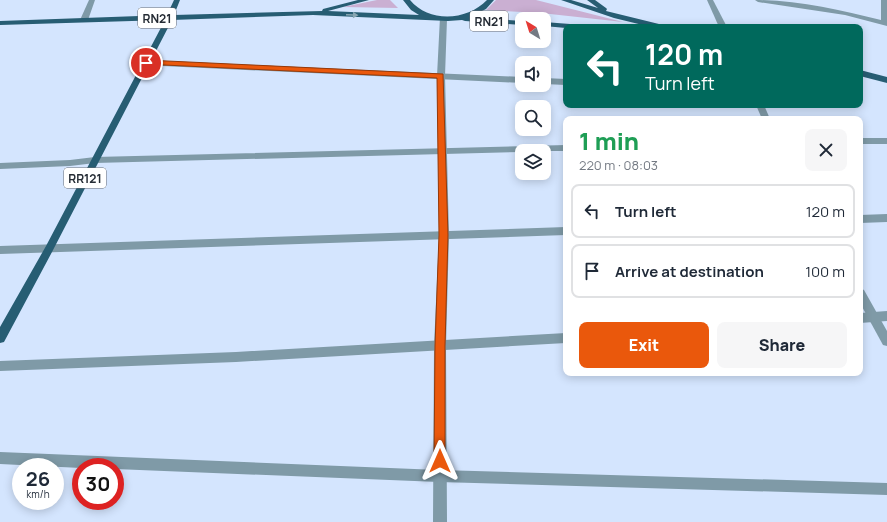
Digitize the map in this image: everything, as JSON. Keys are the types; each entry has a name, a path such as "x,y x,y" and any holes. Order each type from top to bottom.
{"main road":[{"name":"RR121","path":"0,338 146,63 170,17 177,0"},
{"name":"RN21","path":"313,13 366,0"},
{"name":"RN21","path":"406,0 411,7 418,12 439,18"},
{"name":"RN21","path":"455,19 478,13 486,7 491,0"},
{"path":"564,0 648,24"},
{"path":"590,0 616,16"},
{"name":"RN21","path":"0,23 313,13 515,23"},
{"path":"551,25 563,25"},
{"path":"863,74 887,80"}],"street":[{"path":"84,20 92,0"},
{"path":"710,0 722,24"},
{"path":"758,0 791,2 886,23 884,0"},
{"path":"439,18 444,235 440,346 440,522"},
{"path":"146,63 515,80"},
{"path":"551,81 563,82"},
{"path":"863,141 887,141"},
{"path":"0,166 70,163 95,160 563,148"},
{"path":"863,220 887,218"},
{"path":"0,250 563,231"},
{"path":"863,299 887,341"},
{"path":"863,318 887,316"},
{"path":"0,366 236,357 563,338"},
{"path":"0,458 439,476 887,489"}],"shaded area":[{"path":"377,0 390,0 398,8 343,7"},
{"path":"496,0 536,0 623,22 551,14 551,12 486,10"}],"route":[{"path":"146,63 441,76 441,151 444,235 440,346 440,461"}]}
